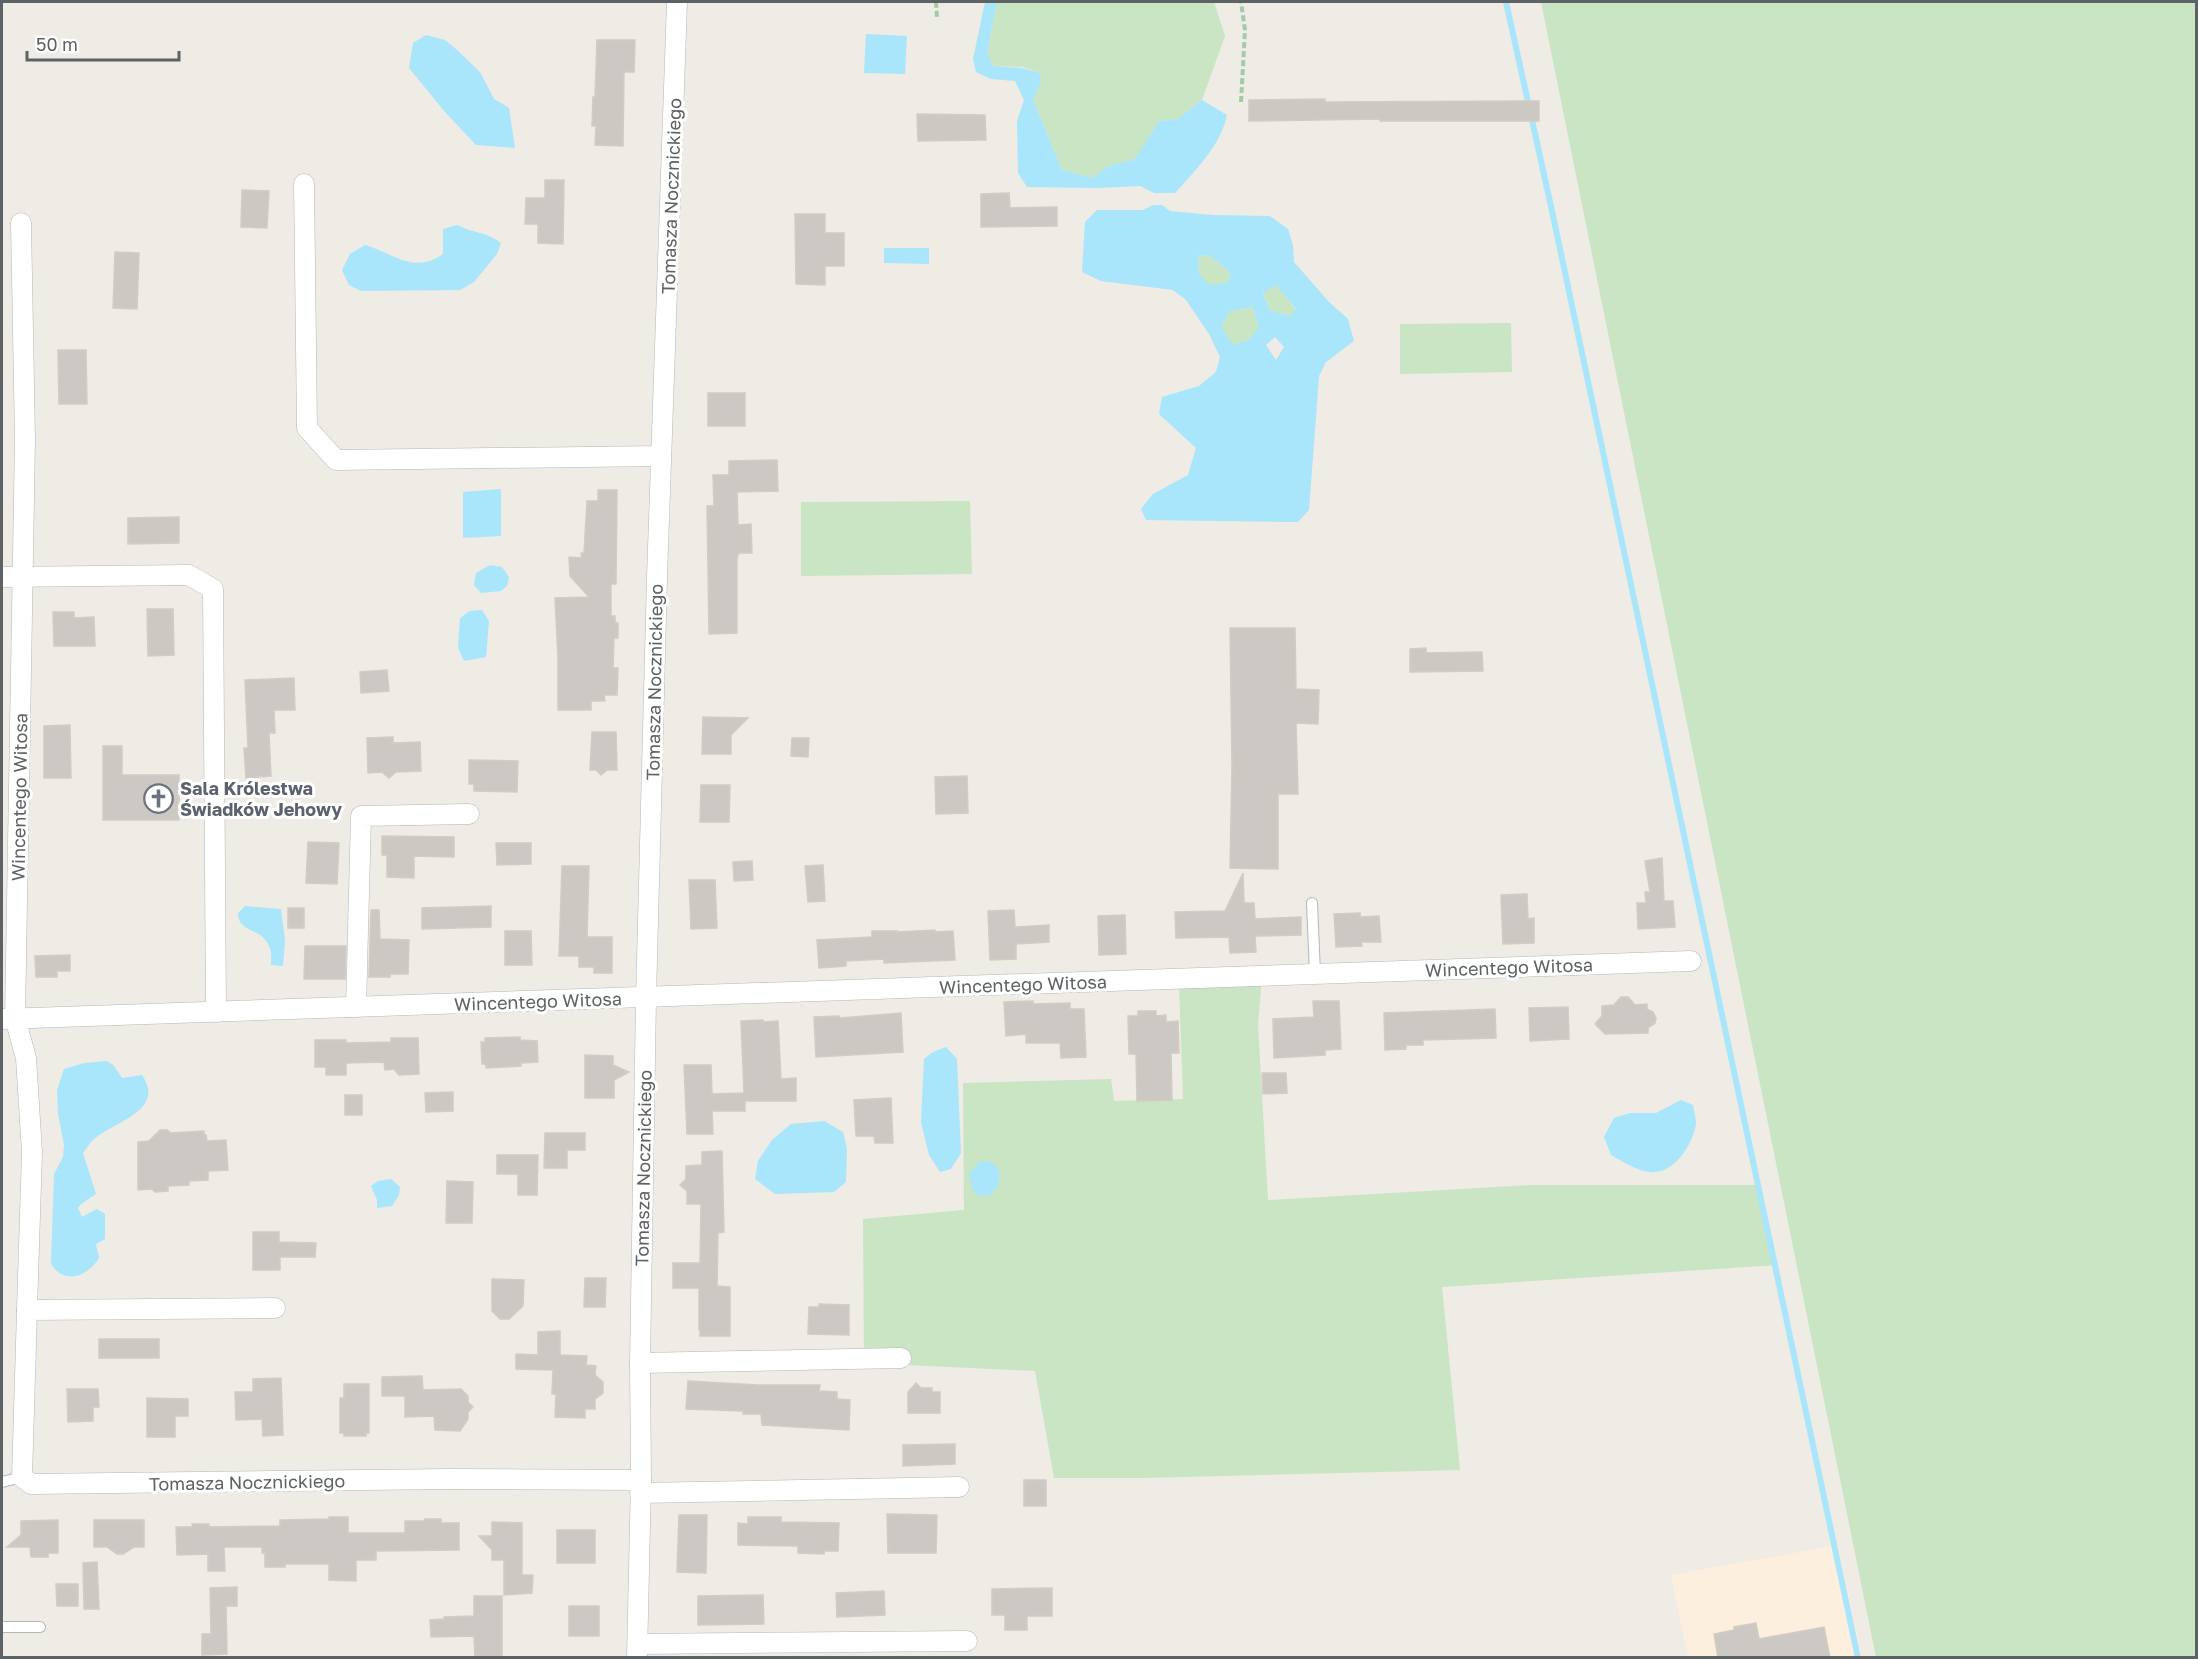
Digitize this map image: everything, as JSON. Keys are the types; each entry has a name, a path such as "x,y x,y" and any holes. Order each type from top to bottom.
{"street":[{"name":"Tomasza Nocznickiego","path":"677,2 661,456 646,998 639,1363 641,1487 638,1651 966,1641"},
{"path":"304,184 307,428 336,460 661,456"},
{"name":"Wincentego Witosa","path":"21,223 25,439 23,577 8,1018 1691,961"},
{"path":"2,577 189,576 213,589 216,1012"},
{"path":"356,1008 361,816 469,814"},
{"path":"8,1018 26,1058 33,1152 22,1477"},
{"path":"27,1310 275,1308"},
{"path":"639,1363 901,1358"},
{"name":"Tomasza Nocznickiego","path":"22,1477 31,1484 449,1479 641,1487 959,1487"}],"lane":[{"path":"1312,903 1315,974"},
{"path":"2,1482 22,1477"},
{"path":"2,1627 40,1627"}],"path":[{"path":"936,2 937,18"},
{"path":"1241,2 1245,30 1241,102"}],"shaded area":[{"path":"1838,1545 1862,1657 1688,1657 1671,1575"}],"green space":[{"path":"997,2 1214,2 1225,36 1202,100 1178,119 1159,121 1136,159 1109,166 1092,178 1062,170 1033,100 1041,82 1040,73 1023,67 993,66 987,53"},
{"path":"1541,2 2196,2 2196,1657 1876,1657"},
{"path":"1198,255 1210,256 1231,273 1227,283 1209,286 1199,274"},
{"path":"1276,284 1296,310 1289,316 1270,310 1263,292"},
{"path":"1252,307 1259,326 1249,340 1233,346 1221,326 1230,311"},
{"path":"1511,323 1512,372 1400,374 1400,324"},
{"path":"970,501 972,574 801,576 801,502"},
{"path":"1262,977 1258,1025 1268,1200 1531,1185 1759,1185 1777,1265 1442,1287 1460,1470 1054,1478 1035,1371 864,1363 863,1219 964,1210 963,1083 1111,1079 1114,1101 1183,1099 1179,984"}],"water":[{"path":"985,2 997,2 987,53 993,66 1022,68 1040,73 1041,82 1033,100 1062,170 1092,178 1109,166 1135,159 1159,121 1178,119 1202,100 1227,115 1219,137 1199,167 1175,193 1154,193 1140,186 1027,187 1018,173 1017,121 1024,100 1015,81 991,79 976,72 973,59"},
{"path":"866,34 907,36 905,74 864,73"},
{"path":"426,35 445,40 457,50 480,72 494,99 509,108 515,148 476,145 409,68 413,43"},
{"path":"1153,205 1162,205 1170,211 1212,215 1270,216 1288,229 1293,245 1294,262 1329,302 1348,319 1354,341 1326,362 1319,376 1309,510 1298,522 1146,520 1141,509 1153,494 1188,475 1196,448 1159,414 1162,397 1199,386 1216,372 1220,357 1209,334 1186,300 1173,290 1101,281 1082,272 1085,222 1097,210 1143,210","holes":["1198,255 1210,256 1231,273 1227,283 1209,285 1199,274","1276,285 1296,309 1289,316 1270,310 1263,293","1252,307 1259,326 1249,340 1233,345 1221,326 1230,311","1275,337 1284,347 1276,360 1266,345"]},
{"path":"457,225 501,243 497,254 474,282 460,290 361,291 349,285 342,270 350,254 365,245 404,260 423,263 443,254 443,229"},
{"path":"884,248 929,248 929,264 884,263"},
{"path":"501,489 501,536 463,538 463,492"},
{"path":"490,565 502,567 509,577 507,586 501,591 481,593 474,585 476,573"},
{"path":"482,610 489,621 486,657 464,661 458,647 460,618 470,611"},
{"path":"245,906 281,909 285,940 283,966 271,965 271,950 265,940 242,924 238,913"},
{"path":"946,1047 957,1059 961,1153 951,1169 940,1172 929,1155 921,1122 924,1059 933,1052"},
{"path":"107,1061 114,1066 122,1078 142,1075 148,1088 147,1098 134,1115 101,1134 83,1153 96,1194 78,1208 82,1217 97,1209 105,1214 105,1239 96,1244 99,1258 94,1265 76,1276 63,1275 51,1264 54,1174 63,1157 64,1145 58,1114 57,1090 64,1069 84,1063"},
{"path":"1681,1100 1693,1105 1696,1124 1691,1140 1681,1157 1667,1169 1659,1172 1645,1171 1611,1155 1604,1137 1614,1118 1630,1113 1656,1113"},
{"path":"824,1121 843,1132 847,1149 846,1182 834,1192 775,1194 755,1179 758,1161 772,1140 791,1124"},
{"path":"980,1161 993,1162 1000,1173 998,1186 989,1196 974,1194 969,1174"},
{"path":"391,1179 400,1187 399,1195 392,1206 377,1208 377,1200 371,1186 378,1181"}],"building":[{"path":"597,40 635,40 634,72 624,72 623,146 595,145 596,126 592,126"},
{"path":"1325,99 1325,102 1539,101 1539,121 1380,121 1380,119 1249,121 1249,100"},
{"path":"917,114 985,115 986,140 918,141"},
{"path":"545,180 564,180 563,244 538,243 538,224 525,224 526,198 545,198"},
{"path":"242,190 269,191 267,228 241,227"},
{"path":"1009,193 1010,208 1057,207 1057,226 981,227 981,194"},
{"path":"795,214 825,214 825,233 844,233 844,266 825,266 825,285 796,284"},
{"path":"115,252 139,253 137,309 113,308"},
{"path":"58,350 86,350 87,404 59,404"},
{"path":"708,393 745,393 745,426 708,426"},
{"path":"777,460 778,491 737,492 738,525 751,524 752,553 739,553 737,558 737,633 709,634 707,506 714,506 713,475 729,475 729,461"},
{"path":"598,490 617,490 616,584 611,584 611,616 615,616 615,623 618,623 618,638 614,638 613,668 618,668 617,695 604,695 605,701 591,701 591,710 558,710 555,598 589,597 570,576 569,557 582,558 587,501 598,501"},
{"path":"179,517 179,543 128,544 128,518"},
{"path":"147,609 173,609 174,655 148,656"},
{"path":"53,612 74,612 74,618 94,617 95,646 54,646"},
{"path":"1230,628 1295,628 1296,689 1319,690 1318,724 1296,723 1298,794 1278,794 1278,869 1230,868 1232,765"},
{"path":"1426,648 1426,653 1482,652 1483,671 1410,672 1410,649"},
{"path":"387,670 389,691 361,693 360,672"},
{"path":"294,678 295,710 274,710 275,733 269,733 271,776 246,778 244,748 248,748 245,680"},
{"path":"703,717 748,718 731,735 731,754 702,754"},
{"path":"70,725 71,778 44,778 44,726"},
{"path":"592,732 616,732 617,770 607,770 601,775 596,770 590,770"},
{"path":"393,737 393,743 420,742 421,771 396,772 389,778 382,772 368,773 367,738"},
{"path":"792,738 809,738 808,757 791,756"},
{"path":"103,746 122,746 122,775 179,775 179,820 103,820"},
{"path":"469,760 518,761 517,792 474,791 474,784 469,784"},
{"path":"967,776 968,813 936,814 935,777"},
{"path":"701,785 730,785 729,822 700,822"},
{"path":"382,836 454,837 454,857 414,856 414,878 387,877 387,855 382,855"},
{"path":"308,842 339,843 337,884 306,883"},
{"path":"496,843 531,843 531,864 497,865"},
{"path":"1662,858 1664,901 1673,901 1675,927 1638,929 1637,903 1646,903 1645,892 1650,892 1645,861"},
{"path":"752,861 753,880 734,881 733,862"},
{"path":"823,865 825,901 808,902 805,866"},
{"path":"562,866 589,866 587,937 612,937 612,973 594,973 594,967 579,967 579,956 559,956"},
{"path":"1243,873 1244,903 1254,903 1255,919 1301,917 1301,935 1255,936 1256,952 1230,953 1229,937 1176,938 1175,912 1225,911"},
{"path":"689,880 715,880 717,928 691,929"},
{"path":"1527,894 1528,919 1534,918 1534,943 1503,944 1501,895"},
{"path":"491,906 491,927 422,929 422,908"},
{"path":"288,908 304,908 304,928 288,928"},
{"path":"371,910 379,910 380,939 409,940 408,974 369,977"},
{"path":"1014,910 1015,927 1049,925 1049,942 1016,944 1016,959 990,960 988,911"},
{"path":"1360,913 1360,917 1379,916 1381,942 1361,942 1362,946 1336,947 1334,914"},
{"path":"1125,915 1126,954 1099,955 1098,916"},
{"path":"935,930 935,932 953,931 955,960 884,963 884,959 846,961 846,966 819,968 817,940 872,937 872,931"},
{"path":"505,931 531,931 532,965 505,965"},
{"path":"305,946 346,946 345,979 304,979"},
{"path":"70,955 70,971 57,971 57,977 36,977 35,956"},
{"path":"1621,997 1628,997 1635,1005 1647,1004 1647,1009 1653,1012 1656,1018 1655,1023 1648,1028 1648,1033 1605,1034 1595,1024 1602,1016 1602,1006 1614,1005"},
{"path":"1033,1001 1033,1004 1070,1003 1070,1009 1084,1009 1086,1057 1061,1058 1060,1043 1026,1043 1026,1034 1006,1036 1004,1002"},
{"path":"1313,1001 1339,1001 1341,1049 1325,1050 1325,1055 1274,1058 1273,1019 1314,1017"},
{"path":"1568,1007 1569,1039 1530,1041 1529,1008"},
{"path":"1495,1009 1496,1038 1423,1040 1423,1045 1406,1045 1406,1049 1385,1050 1384,1013"},
{"path":"1138,1011 1156,1011 1156,1016 1166,1015 1166,1022 1178,1021 1179,1053 1171,1053 1172,1100 1137,1101 1136,1054 1129,1054 1128,1016 1138,1016"},
{"path":"901,1013 903,1052 816,1057 814,1017 839,1016 840,1018"},
{"path":"763,1020 763,1022 778,1021 781,1079 796,1078 796,1101 745,1101 745,1111 712,1111 713,1134 687,1134 684,1065 711,1065 712,1094 744,1093 741,1021"},
{"path":"520,1037 520,1040 537,1041 538,1062 521,1063 521,1066 486,1068 486,1064 482,1064 481,1042 485,1042 485,1038"},
{"path":"391,1038 418,1038 419,1074 399,1075 394,1069 385,1070 384,1062 346,1063 346,1075 326,1075 326,1067 315,1067 315,1040 346,1040 346,1043 391,1042"},
{"path":"585,1055 613,1056 613,1065 629,1072 614,1080 614,1098 585,1098"},
{"path":"1262,1073 1286,1073 1287,1093 1263,1094"},
{"path":"453,1092 453,1111 426,1112 425,1093"},
{"path":"345,1095 362,1095 362,1115 345,1115"},
{"path":"891,1098 893,1143 875,1143 874,1136 856,1136 854,1100"},
{"path":"160,1130 167,1130 171,1133 204,1131 207,1141 226,1140 228,1170 208,1171 208,1180 189,1181 189,1185 168,1186 168,1191 138,1190 138,1142 149,1141"},
{"path":"545,1133 585,1133 585,1150 567,1150 567,1168 544,1168"},
{"path":"722,1151 724,1232 718,1233 717,1286 730,1287 730,1336 700,1336 699,1288 673,1288 673,1263 700,1263 701,1204 687,1204 687,1191 680,1185 686,1179 686,1166 702,1165 702,1152"},
{"path":"497,1155 538,1155 537,1195 518,1195 518,1174 497,1174"},
{"path":"447,1181 473,1182 472,1223 446,1223"},
{"path":"253,1232 279,1232 279,1242 316,1243 315,1257 280,1257 280,1270 253,1270"},
{"path":"585,1278 606,1278 605,1307 584,1307"},
{"path":"492,1279 524,1280 523,1306 509,1319 500,1319 492,1311"},
{"path":"819,1304 849,1305 849,1335 808,1334 809,1307 819,1307"},
{"path":"560,1331 560,1355 587,1356 586,1365 596,1366 595,1375 603,1382 603,1393 595,1399 595,1409 585,1409 585,1418 555,1417 556,1394 552,1394 553,1370 516,1369 516,1354 538,1355 538,1332"},
{"path":"99,1339 159,1339 159,1358 99,1358"},
{"path":"422,1376 423,1390 461,1389 468,1396 468,1402 473,1407 468,1412 468,1419 460,1431 435,1430 434,1416 405,1417 405,1396 382,1396 382,1377"},
{"path":"281,1378 283,1435 263,1436 262,1419 236,1420 235,1392 253,1392 253,1379"},
{"path":"688,1381 758,1385 820,1385 819,1391 837,1392 837,1399 850,1400 849,1430 762,1425 761,1414 686,1409"},
{"path":"916,1383 921,1388 932,1388 932,1392 940,1392 940,1413 908,1413 908,1392"},
{"path":"344,1384 369,1384 369,1433 366,1433 366,1436 344,1436 344,1433 340,1433 340,1398 344,1398"},
{"path":"67,1389 98,1389 99,1407 93,1407 93,1421 68,1422"},
{"path":"147,1398 188,1399 188,1416 175,1416 175,1437 147,1437"},
{"path":"955,1444 955,1464 903,1466 903,1445"},
{"path":"1024,1480 1046,1480 1046,1506 1024,1506"},
{"path":"887,1514 937,1515 936,1553 888,1553"},
{"path":"679,1515 707,1515 706,1573 677,1572"},
{"path":"329,1517 348,1517 348,1533 405,1533 405,1521 425,1521 425,1519 441,1519 441,1523 459,1523 459,1550 376,1551 376,1560 356,1560 356,1581 329,1580 329,1564 285,1564 285,1567 265,1567 265,1553 262,1553 262,1547 224,1547 225,1571 208,1571 208,1554 177,1555 176,1527 193,1527 192,1524 209,1524 209,1527 280,1526 280,1520 329,1519"},
{"path":"748,1517 781,1517 781,1522 839,1523 838,1551 824,1551 824,1554 798,1553 798,1546 738,1545 738,1523 748,1524"},
{"path":"58,1520 58,1553 48,1553 48,1557 31,1557 30,1547 7,1547 21,1535 21,1521"},
{"path":"94,1520 144,1520 144,1547 134,1547 123,1554 117,1554 107,1547 94,1547"},
{"path":"492,1522 522,1523 522,1575 533,1575 532,1593 504,1595 504,1560 492,1560 492,1550 479,1536 492,1536"},
{"path":"557,1530 595,1530 595,1563 557,1563"},
{"path":"97,1562 99,1609 84,1609 83,1563"},
{"path":"56,1584 78,1584 78,1606 57,1606"},
{"path":"237,1587 237,1606 226,1606 227,1654 202,1655 202,1634 211,1634 210,1588"},
{"path":"1052,1588 1052,1616 1027,1616 1027,1630 1005,1630 1005,1615 992,1615 992,1589"},
{"path":"884,1591 885,1615 837,1617 836,1593"},
{"path":"763,1595 764,1624 698,1625 698,1596"},
{"path":"474,1596 502,1596 502,1658 475,1658 474,1636 431,1637 430,1620 474,1616"},
{"path":"569,1606 599,1606 599,1636 569,1636"},
{"path":"1756,1623 1759,1639 1824,1627 1830,1658 1718,1658 1714,1634"}],"waterway":[{"path":"1506,2 1858,1658"}],"place":[{"name":"Sala Królestwa Świadków Jehowy","path":"159,798"}]}
